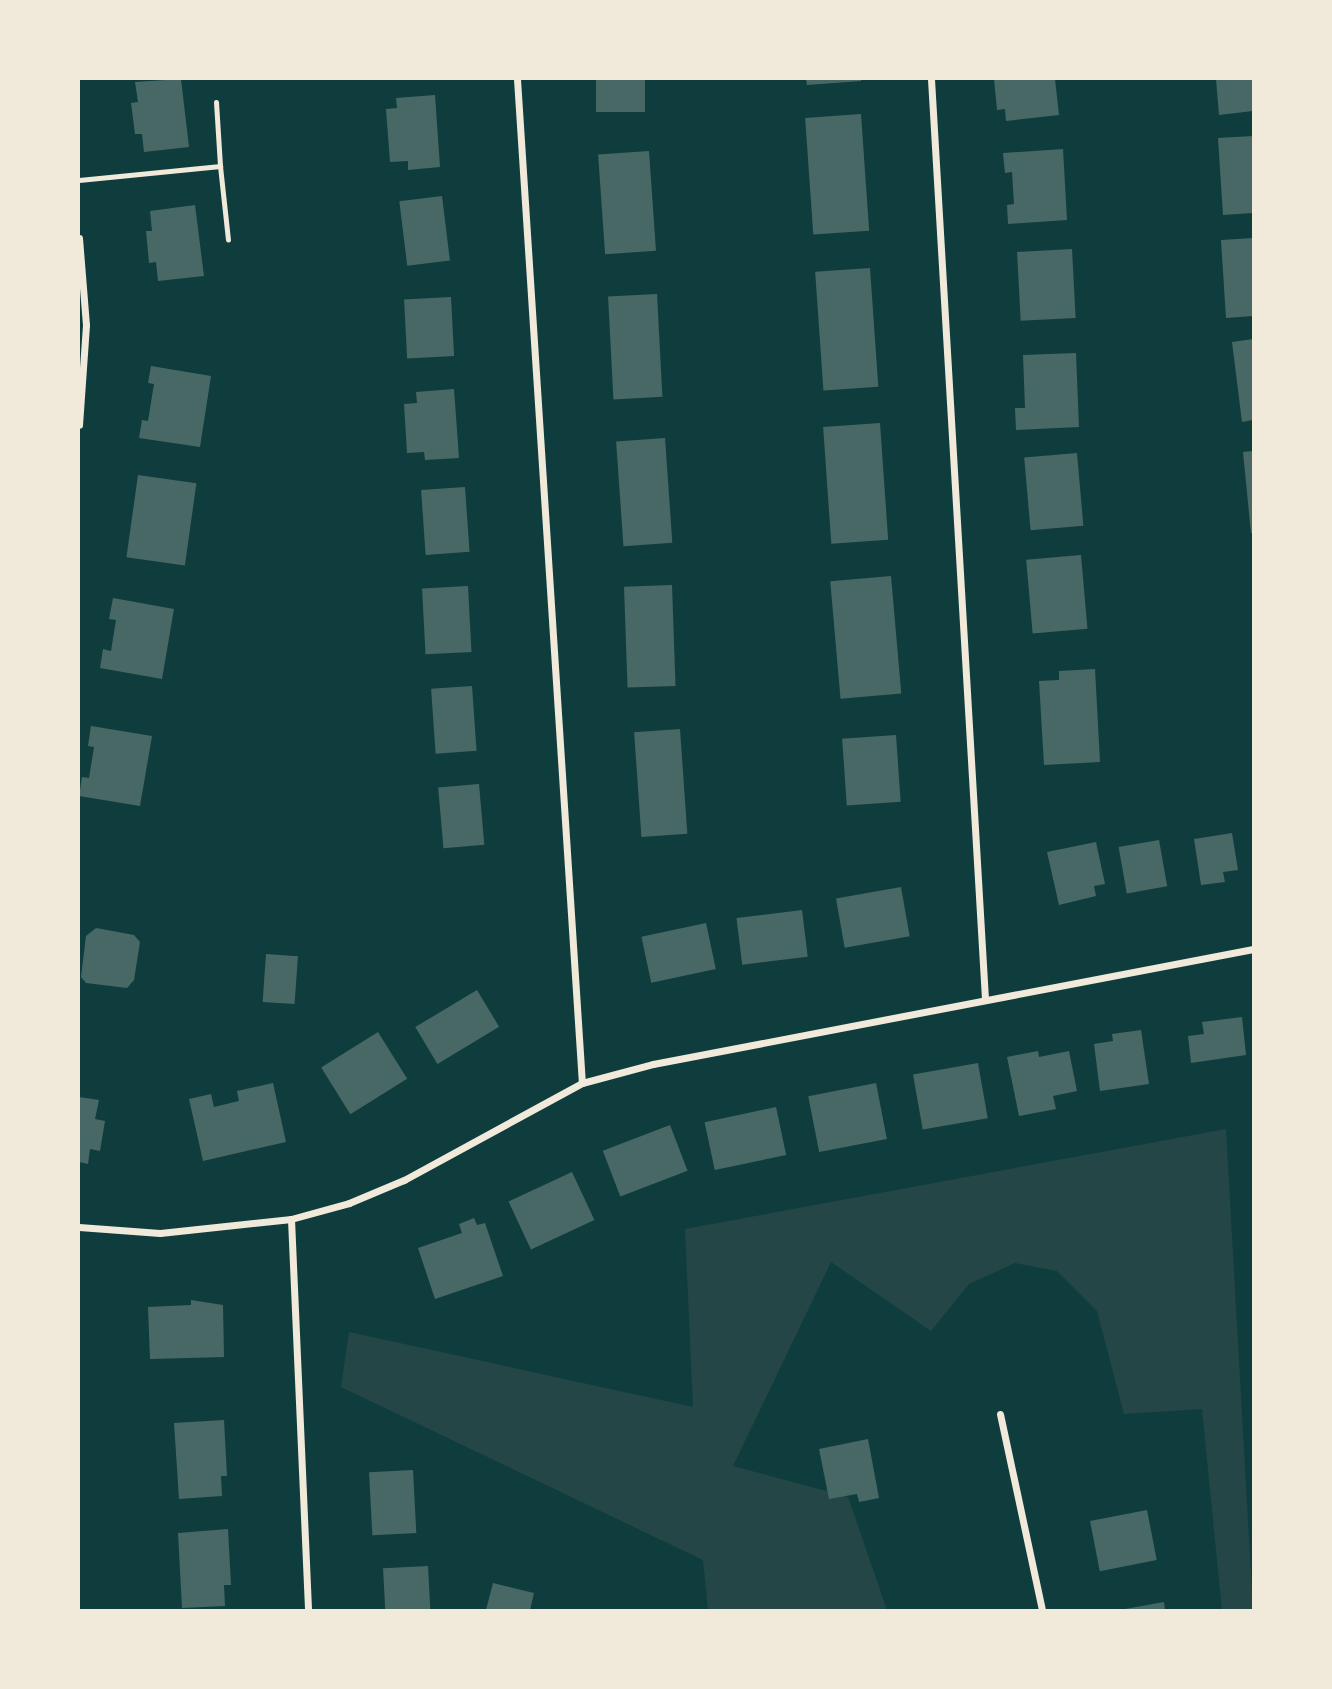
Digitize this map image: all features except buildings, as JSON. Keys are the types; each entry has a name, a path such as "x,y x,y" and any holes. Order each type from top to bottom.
{"street":[{"path":"517,79 582,1083"},
{"path":"931,79 985,999"},
{"path":"79,238 86,325 79,425"},
{"path":"79,1227 160,1233 291,1219 349,1203 404,1180 582,1083 653,1064 1253,949"},
{"path":"291,1219 308,1610"},
{"path":"1000,1414 1042,1610"}],"lane":[{"path":"216,102 228,240"},
{"path":"79,180 220,166"}],"shaded area":[{"path":"1226,1129 1253,1610 1222,1610 1202,1409 1124,1414 1097,1311 1057,1271 1015,1263 969,1284 931,1331 831,1262 733,1466 848,1497 887,1610 708,1610 703,1560 341,1387 349,1332 693,1407 685,1229"}]}
